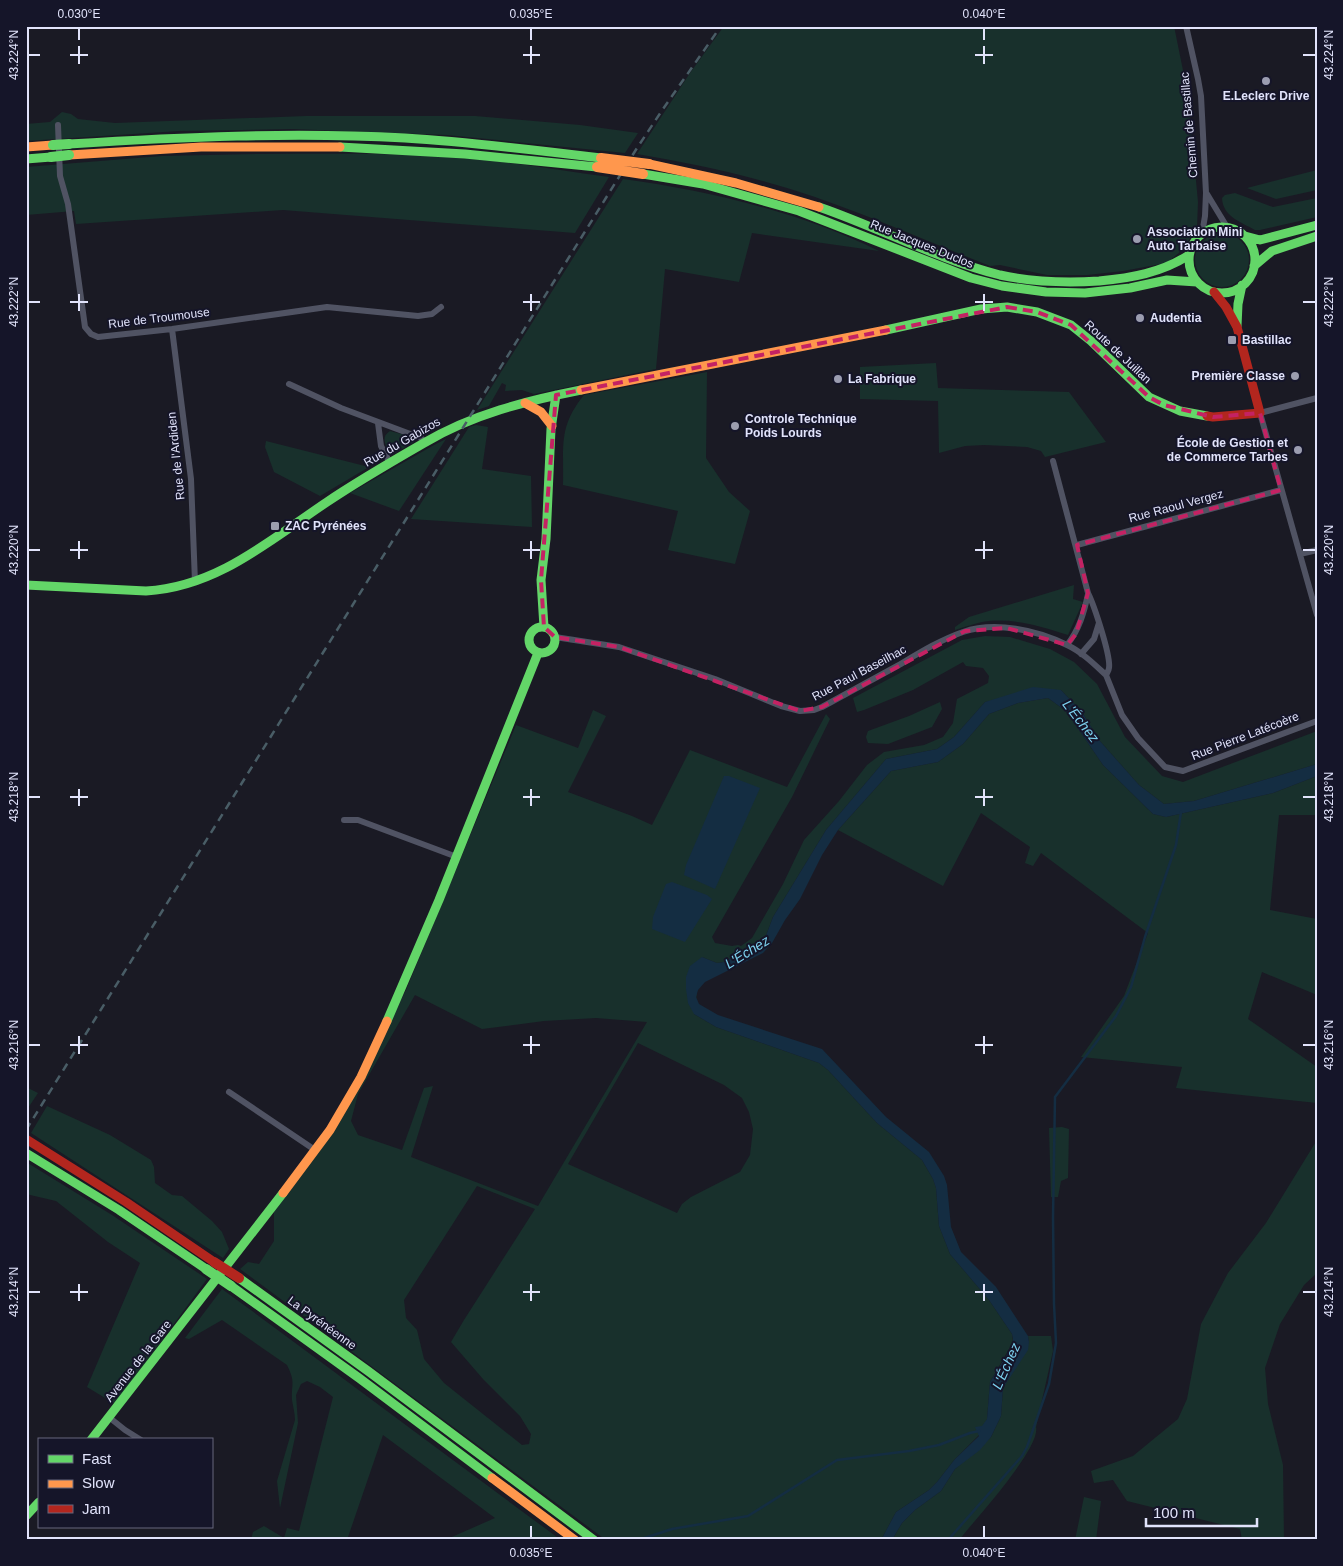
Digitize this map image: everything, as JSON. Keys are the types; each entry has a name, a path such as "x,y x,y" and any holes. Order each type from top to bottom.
{"main road":[{"path":"26,147 219,136 406,138 472,144 599,162"},
{"path":"26,159 164,148 280,145 339,146 599,162"},
{"name":"Rue Jacques Duclos","path":"599,162 649,164 732,182 794,199 850,218 975,267 1016,277 1058,282 1116,279 1165,270 1190,255"},
{"name":"Rue Jacques Duclos","path":"599,162 643,174 703,184 800,211 971,278 1002,286 1038,291 1086,293 1130,288 1168,280 1197,282"},
{"path":"1245,236 1253,250 1254,266 1252,274 1242,286 1234,290 1214,292 1197,282 1192,274 1190,255 1196,240 1202,234 1218,227 1227,227 1245,236 1260,240 1317,225"},
{"path":"1254,266 1272,251 1317,236"},
{"path":"1237,327 1238,304 1242,286"},
{"path":"1214,292 1226,306 1237,327 1260,413"},
{"name":"Route de Juillan","path":"812,345 981,309 1007,307 1037,312 1071,325 1091,341 1149,397 1164,405 1180,411 1213,417 1260,413"},
{"name":"Rue du Gabizos","path":"26,585 146,591 162,590 195,582 246,558 328,501 424,442 461,423 522,402 812,345"},
{"path":"544,627 541,580 546,539 549,458 556,395"},
{"path":"522,402 535,406 543,412 552,426"},
{"path":"544,627 549,629 555,637 555,642 549,651 538,652 531,647 529,637 534,629 544,627"},
{"name":"Avenue de la Gare","path":"93,1438 275,1205 330,1130 361,1077 402,989 457,857 538,652"},
{"name":"La Pyrénéenne","path":"28,1140 126,1202 239,1278 368,1371 594,1540"},
{"name":"La Pyrénéenne","path":"26,1153 119,1210 231,1286 359,1378 575,1540"},
{"path":"26,1516 38,1503"}],"street":[{"name":"Chemin de Bastillac","path":"1186,26 1201,96 1206,192 1202,234"},
{"name":"Rue de Troumouse","path":"58,125 60,176 68,204 85,327 91,334 98,337 172,329 327,307 418,316 432,314 440,307"},
{"name":"Chemin de Bastillac","path":"1206,192 1227,227"},
{"name":"Rue de l'Ardiden","path":"172,329 191,478 195,582"},
{"path":"289,384 378,423 421,438 424,442"},
{"path":"1317,398 1260,413 1317,615"},
{"path":"378,423 381,446 390,463"},
{"name":"Rue Pierre Latécoère","path":"1053,461 1077,545 1088,593 1099,623 1110,666 1106,675 1122,715 1165,767 1176,771 1183,771 1317,721"},
{"name":"Rue Raoul Vergez","path":"1077,545 1281,490"},
{"path":"1300,554 1317,550"},
{"name":"Rue Pierre Latécoère","path":"1067,645 1076,634 1088,593"},
{"path":"1081,654 1094,639 1099,623"},
{"name":"Rue Paul Baseilhac","path":"555,637 620,648 651,657 715,679 781,706 800,711 814,710 822,707 936,644 965,631 986,628 1007,628 1044,636 1067,645 1106,675"},
{"path":"344,820 358,820 457,857"},
{"path":"230,1092 315,1150"},
{"path":"110,1418 138,1438"}],"highlighted area":[{"path":"1007,307 1037,312 1071,325 1149,397 1164,405 1213,417 1260,413 1281,490 1077,545 1088,593 1076,634 1067,645 1007,628 965,631 822,707 800,711 619,647 555,637 544,627 541,580 556,395"}],"green space":[{"path":"724,26 1174,26 1188,95 1198,202 1197,228 1181,251 1168,262 1123,271 1087,275 1047,275 1000,265 990,266 876,220 788,188 683,162 637,154 690,73"},
{"path":"62,112 71,114 78,119 115,123 306,116 475,116 580,125 638,133 625,153 447,135 292,129 179,131 26,141 26,124 50,122"},
{"path":"260,154 443,156 505,162 609,177 575,233 283,210 76,224 74,211 26,215 26,167 162,156"},
{"path":"1317,170 1317,190 1276,199 1247,188"},
{"path":"623,179 689,190 786,214 849,237 879,251 752,233 739,282 665,269 656,369 534,394 522,390 505,391 506,385 502,383 489,406 477,410"},
{"path":"1235,193 1273,207 1317,198 1317,217 1255,230 1234,218 1223,205 1222,198 1225,195"},
{"path":"1217,233 1227,233 1237,237 1245,245 1249,260 1245,275 1237,283 1227,287 1217,287 1207,283 1199,275 1195,265 1195,255 1199,245 1207,237"},
{"path":"936,363 938,388 1069,392 1106,442 1045,457 1041,451 1027,447 984,445 965,446 939,453 938,401 860,399 860,367"},
{"path":"707,372 706,458 729,492 750,511 735,564 668,550 678,511 563,485 563,448 566,427 576,406 584,395"},
{"path":"476,425 488,427 482,469 531,476 532,527 411,519 469,427"},
{"path":"390,431 412,437 415,440 397,452 390,454 385,436"},
{"path":"446,439 399,511 350,493 434,445"},
{"path":"266,441 369,467 320,496 274,472 265,447"},
{"path":"1074,585 1073,599 1083,602 1068,635 1036,626 1004,621 982,622 955,630 955,627 969,617"},
{"path":"985,636 1010,637 1050,649 1074,662 1097,684 1125,737 1162,776 1183,782 1317,731 1317,764 1194,801 1164,804 1139,785 1099,740 1082,712 1061,690 985,702 954,737 937,749 886,759 826,830 773,917 765,938 724,962 717,963 702,957 694,1014 716,1027 819,1063 828,1070 877,1123 922,1160 936,1188 939,1226 950,1254 989,1300 1012,1334 1013,1342 990,1382 987,1419 979,1435 955,1459 929,1490 896,1512 881,1540 606,1540 240,1269 248,1262 259,1264 274,1241 274,1211 334,1129 406,990 516,725 578,748 593,710 606,716 568,792 652,825 690,750 787,787 826,714 830,719 792,797 712,937 715,943 741,946 752,938 783,884 804,840 839,801 867,765 884,752 924,745 943,737 953,723 957,699 988,683 989,676 983,668 966,666 963,662 913,690 864,710 857,712 853,698 962,640","holes":["415,995 482,1029 544,1021 596,1018 647,1022 538,1206 411,1157 433,1086 424,1088 402,1150 358,1135 351,1121 358,1094","638,1043 724,1085 742,1098 749,1112 753,1129 750,1155 740,1172 691,1197 682,1204 677,1213 568,1164","477,1186 535,1209 451,1342 483,1379 520,1416 531,1434 529,1444 522,1445 444,1383 424,1359 417,1330 406,1318 404,1300"]},
{"path":"1048,698 1066,711 1103,765 1153,814 1166,817 1273,793 1317,776 1317,815 1279,815 1270,910 1317,919 1317,995 1262,972 1248,1019 1317,1067 1317,1103 1176,1088 1182,1067 1081,1057 1124,996 1148,933 1041,853 1033,866 1025,863 1030,847 981,813 943,886 838,830 891,771 938,762 963,744 989,714 1018,703"},
{"path":"940,702 942,709 932,727 888,744 868,743 866,737 868,731"},
{"path":"26,1087 38,1093 26,1111"},
{"path":"47,1106 110,1135 151,1160 154,1167 155,1183 172,1195 182,1196 222,1232 229,1249 223,1258 31,1133"},
{"path":"1062,1127 1069,1129 1068,1178 1061,1181 1058,1197 1051,1197 1049,1128"},
{"path":"1317,1140 1317,1273 1304,1285 1280,1324 1265,1368 1268,1404 1283,1465 1284,1540 1242,1540 1240,1529 1127,1501 1113,1480 1094,1483 1091,1471 1133,1456 1178,1419 1187,1399 1201,1324 1228,1273 1266,1223"},
{"path":"26,1162 112,1215 207,1279 115,1404 87,1387 140,1263 108,1242 56,1201 26,1194"},
{"path":"222,1289 561,1540 445,1540 495,1518 383,1435 347,1540 251,1540 253,1532 264,1526 284,1538 287,1528 299,1531 333,1397 320,1387 307,1381 301,1384 296,1395 298,1423 280,1508 277,1481 295,1420 292,1380 287,1365 222,1320 189,1339 185,1338"},
{"path":"1028,1336 1051,1336 1053,1351 1035,1437 1018,1467 959,1540 892,1540 902,1523 915,1510 941,1491 955,1469 991,1437 1001,1416 1003,1388 1029,1342"},
{"path":"1084,1497 1101,1501 1096,1540 1075,1540"}],"water":[{"name":"L'Échez","path":"1033,687 1061,690 1082,712 1099,740 1139,785 1164,804 1194,801 1317,764 1317,776 1273,793 1166,817 1153,814 1103,765 1066,711 1048,698 1018,703 989,714 963,744 938,762 891,771 838,830 822,855 800,899 772,943 763,953 705,982 698,990 696,997 699,1004 718,1015 822,1049 886,1117 929,1152 944,1176 947,1185 951,1227 961,1252 996,1287 1028,1336 1028,1350 1003,1388 1001,1416 991,1437 980,1450 955,1469 941,1491 915,1510 902,1523 892,1540 881,1540 896,1512 929,1490 955,1459 979,1436 975,1427 982,1426 987,1419 990,1382 1012,1346 1012,1334 989,1300 950,1254 939,1226 936,1188 922,1160 877,1123 828,1070 819,1063 716,1027 694,1014 688,1003 686,977 690,966 702,957 717,963 724,962 765,938 773,917 826,830 886,759 937,749 954,737 985,702"},
{"path":"724,776 729,776 760,788 715,889 684,875 686,865"},
{"path":"672,882 707,895 712,899 685,942 652,929 653,917 666,884"}],"waterway":[{"path":"948,1540 1022,1456 1027,1447 1049,1384 1056,1343 1053,1217 1055,1097 1116,1016 1131,987 1145,937 1176,845 1181,812"},
{"path":"638,1540 672,1529 748,1516 837,1460 909,1451 939,1445 979,1431"}],"railway":[{"path":"26,1130 637,148 721,26"}],"traffic: fast":[{"path":"69,144 237,136 363,136 454,142 601,158"},
{"path":"53,145 69,144"},
{"path":"340,147 465,154 597,167"},
{"path":"51,157 69,155"},
{"path":"26,159 51,157"},
{"path":"643,174 703,184 799,211 971,278 1002,286 1046,292 1085,293 1130,288 1167,280 1197,282"},
{"path":"819,207 954,261 1000,275 1024,279 1074,282 1123,278 1157,270 1189,255"},
{"path":"1245,236 1260,240 1317,225"},
{"path":"1222,227 1234,230 1245,237 1252,248 1255,260 1252,272 1245,283 1234,290 1222,293 1210,290 1199,283 1192,272 1189,260 1192,248 1199,237 1210,230 1222,227"},
{"path":"1254,266 1272,251 1317,236"},
{"path":"1237,326 1238,304 1242,285"},
{"path":"886,330 981,309 1007,307 1037,312 1071,325 1091,341 1149,397 1180,411 1207,416"},
{"path":"26,585 146,591 172,588 196,581 242,559 399,457 461,424 500,410 581,390"},
{"path":"544,627 541,580 546,539 551,429 556,395"},
{"path":"542,627 551,631 555,640 551,649 542,653 533,649 529,640 533,631 542,627"},
{"path":"387,1021 439,900 538,653"},
{"path":"26,1153 119,1210 206,1269"},
{"path":"93,1438 283,1193"},
{"path":"206,1269 231,1286"},
{"path":"239,1278 368,1371 594,1540"},
{"path":"231,1286 359,1378 492,1478"},
{"path":"26,1516 38,1503"}],"traffic: slow":[{"path":"26,147 53,145"},
{"path":"69,155 201,147 340,147"},
{"path":"601,158 649,164"},
{"path":"649,164 736,183 819,207"},
{"path":"597,167 643,174"},
{"path":"581,390 886,330"},
{"path":"525,403 541,412 552,426"},
{"path":"283,1193 330,1130 361,1077 387,1021"},
{"path":"492,1478 575,1540"}],"traffic: jam":[{"path":"1207,416 1260,413 1237,327 1226,307 1214,292"},
{"path":"26,1139 126,1202 214,1262"},
{"path":"214,1262 239,1278"}],"place":[{"name":"E.Leclerc Drive","path":"1266,81"},
{"name":"Association Mini Auto Tarbaise","path":"1137,239"},
{"name":"Audentia","path":"1140,318"},
{"name":"Bastillac","path":"1232,340"},
{"name":"Première Classe","path":"1295,376"},
{"name":"La Fabrique","path":"838,379"},
{"name":"Controle Technique Poids Lourds","path":"735,426"},
{"name":"École de Gestion et de Commerce Tarbes","path":"1298,450"},
{"name":"ZAC Pyrénées","path":"275,526"}]}
